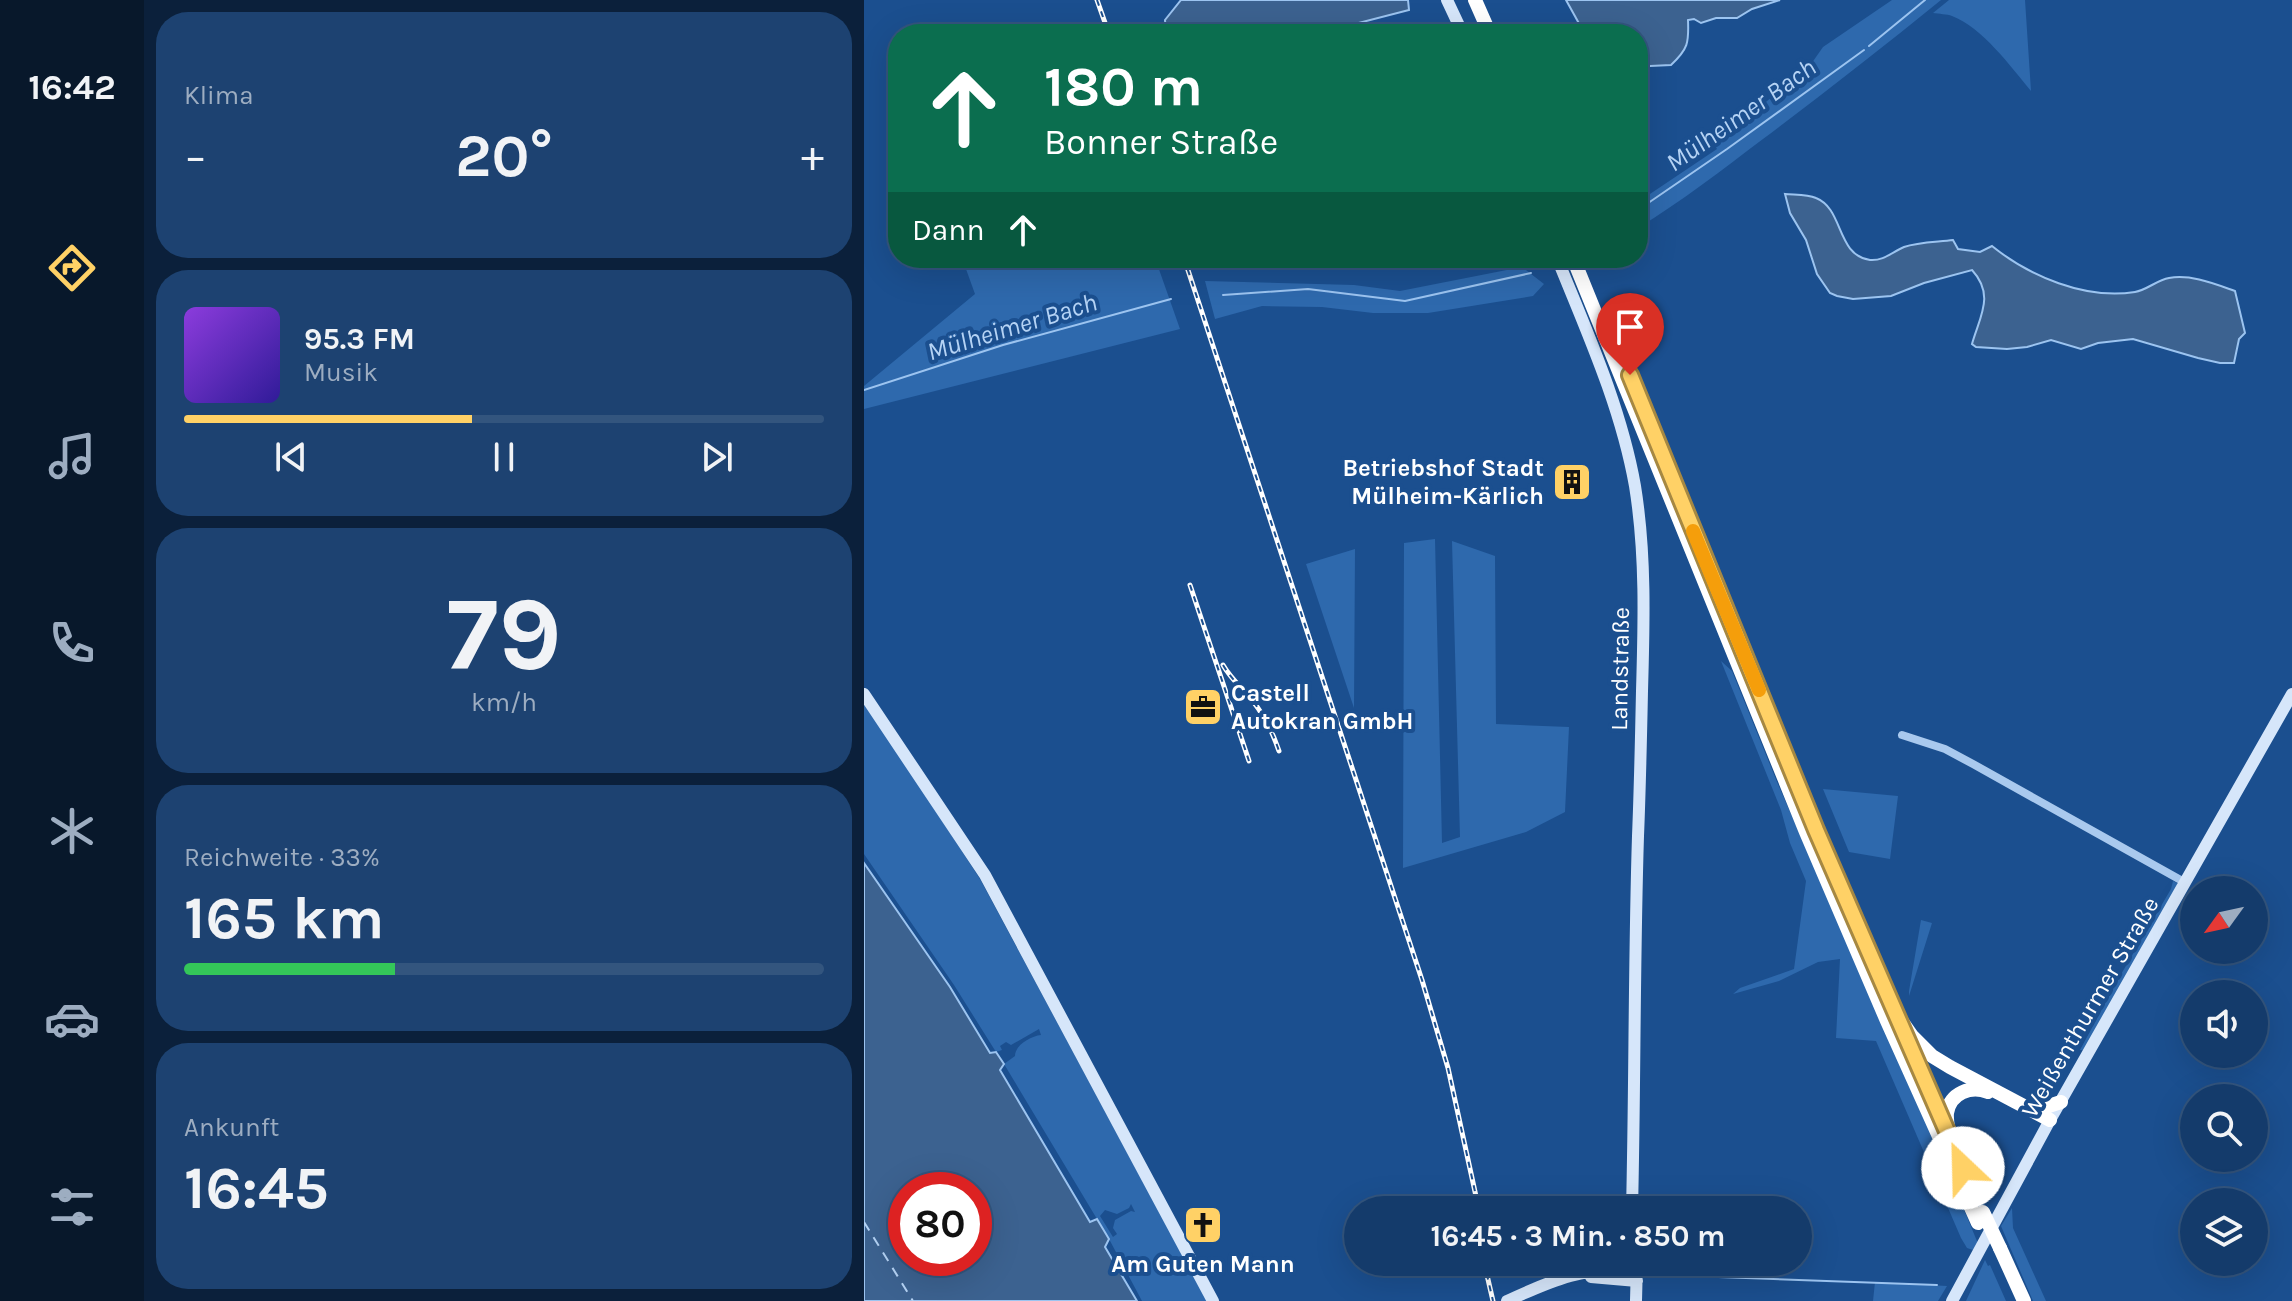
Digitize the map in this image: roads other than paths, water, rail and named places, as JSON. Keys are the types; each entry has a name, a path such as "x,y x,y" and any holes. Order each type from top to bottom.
{"highway":[{"path":"1465,0 1476,24"},
{"path":"1475,0 1486,24"},
{"path":"1577,268 1887,1021 1980,1218 2024,1301"},
{"path":"1587,268 1855,922 1953,1146 1980,1218"},
{"path":"1891,1006 1912,1036 1932,1056 2033,1111 2048,1124"},
{"path":"1953,1146 1947,1112 1957,1096 1971,1089 1990,1093 2048,1124"},
{"path":"2033,1111 2061,1102"},
{"path":"1997,1252 2014,1301"}],"street":[{"path":"1447,0 1458,24"},
{"name":"Landstraße","path":"1561,268 1616,413 1633,477 1640,531 1644,643 1634,956 1635,1094"},
{"path":"864,694 985,875 1213,1301"},
{"name":"Weißenthurmer Straße","path":"2190,876 2292,694"},
{"path":"1902,735 1945,749 2180,880"},
{"name":"Weißenthurmer Straße","path":"1952,1301 2048,1124 2180,894"},
{"path":"1632,1196 1635,1094"},
{"path":"1635,1094 1638,1110 1638,1196"},
{"path":"1507,1301 1541,1285 1572,1276"},
{"path":"1628,1301 1632,1276"},
{"path":"1633,1276 1636,1301"}],"waterway":[{"name":"Mülheimer Bach","path":"1869,46 1925,0"},
{"name":"Mülheimer Bach","path":"1648,203 1864,50"},
{"name":"Mülheimer Bach","path":"1223,295 1308,289 1405,301 1531,273"},
{"name":"Mülheimer Bach","path":"864,390 1003,345 1171,299"},
{"path":"1691,1276 1937,1285"}],"railway":[{"path":"1097,0 1105,24"},
{"path":"1187,268 1422,980 1448,1068 1476,1196"},
{"path":"1190,585 1249,761"},
{"path":"1223,665 1260,712 1279,751"},
{"path":"1487,1276 1493,1301"}],"place":[{"name":"Betriebshof Stadt Mülheim-Kärlich","path":"1572,482"},
{"name":"Castell Autokran GmbH","path":"1203,707"},
{"name":"Am Guten Mann","path":"1203,1225"}]}
